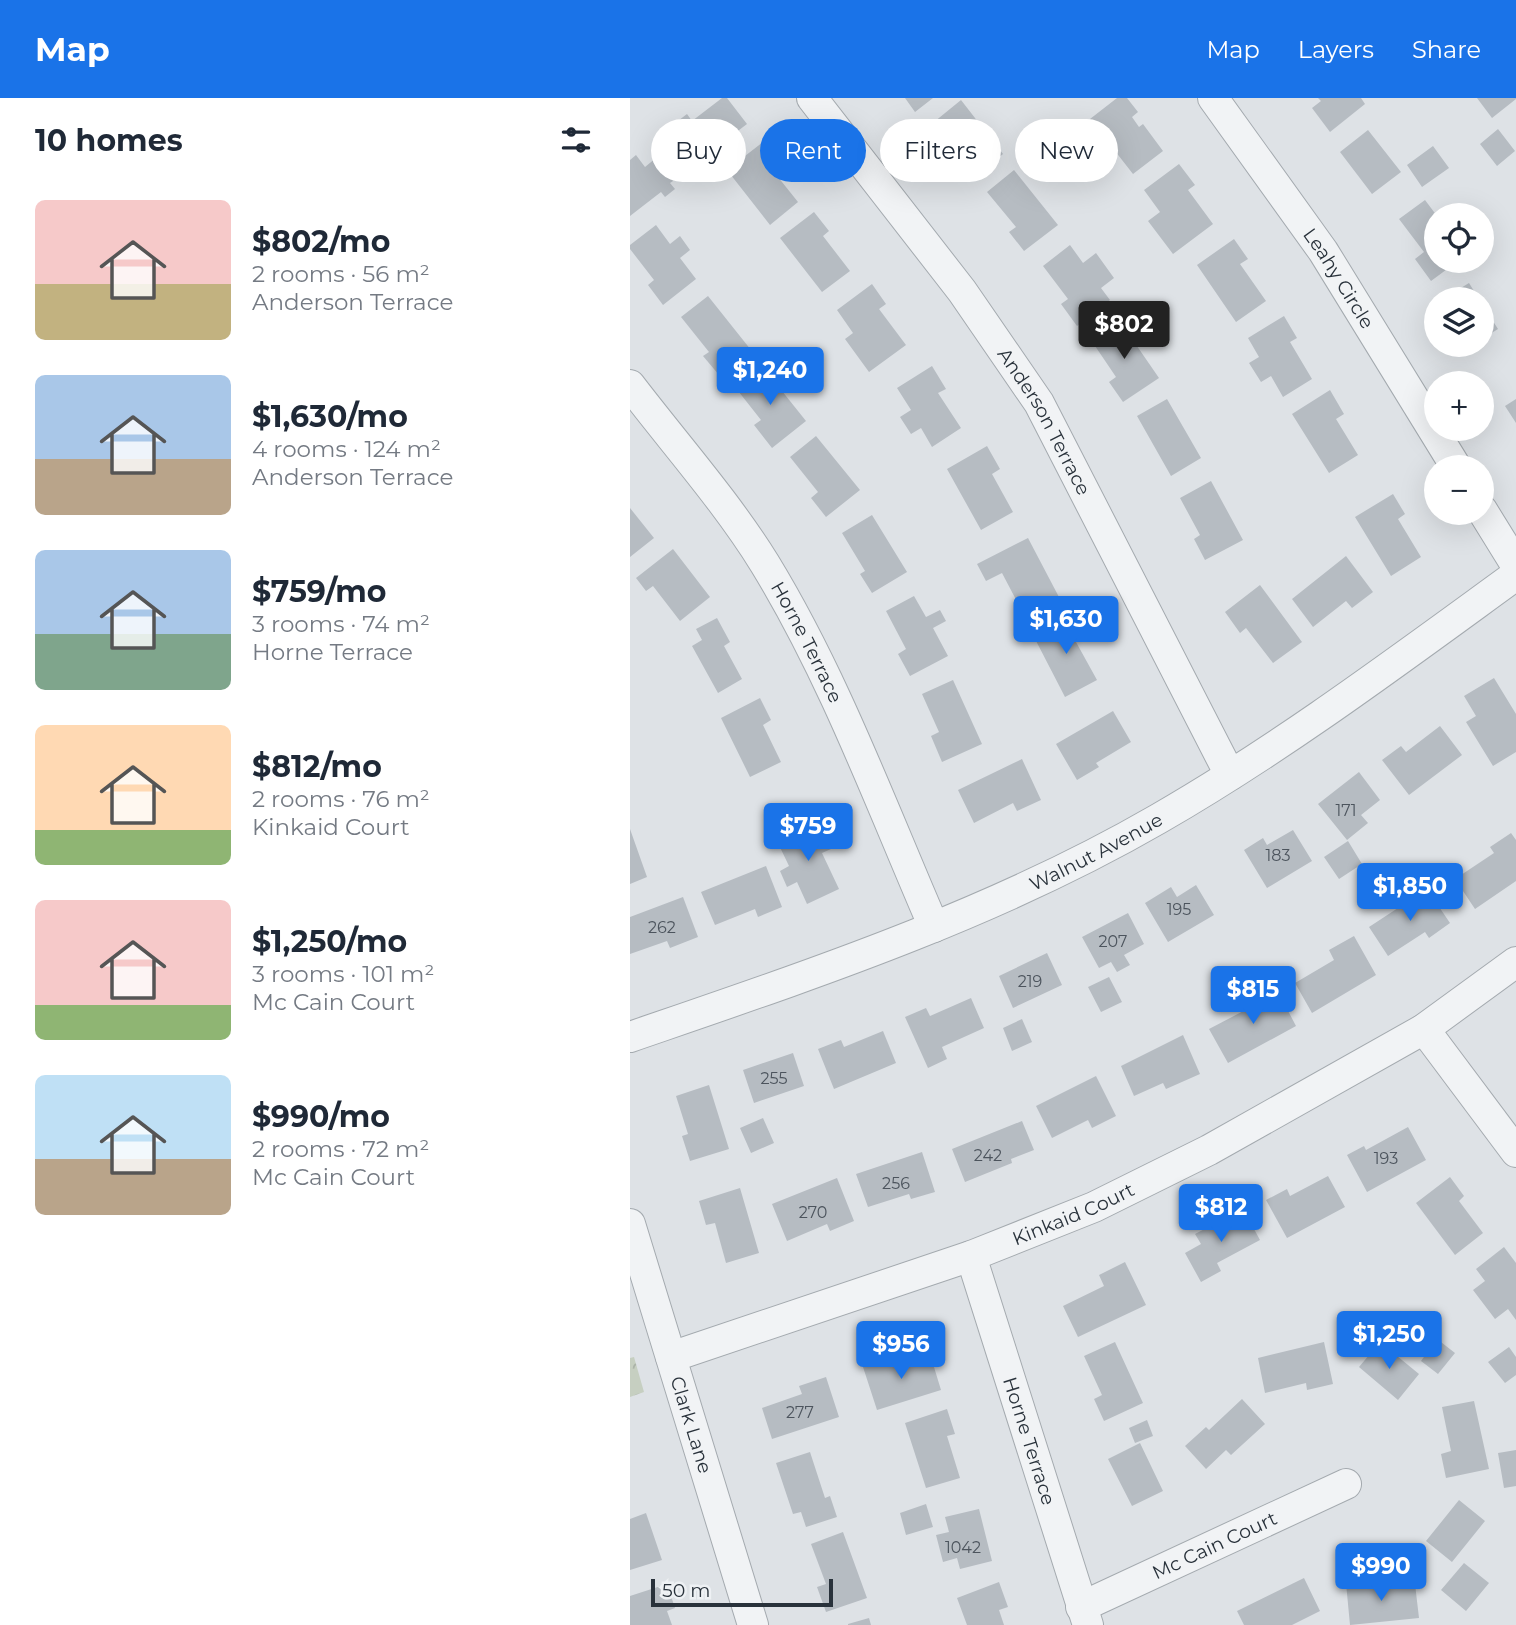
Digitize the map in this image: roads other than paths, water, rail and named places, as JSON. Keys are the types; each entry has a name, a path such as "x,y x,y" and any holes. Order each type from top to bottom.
{"street":[{"name":"Anderson Terrace","path":"813,98 962,291 1038,402 1230,775"},
{"name":"Leahy Circle","path":"1213,98 1323,251 1449,455"},
{"name":"Horne Terrace","path":"630,385 742,532 784,598 823,673 933,927"},
{"path":"1491,525 1516,565"},
{"name":"Walnut Avenue","path":"630,1037 933,927 1085,857 1156,820 1230,775 1378,676 1516,575"},
{"name":"Kinkaid Court","path":"671,1357 971,1256 1094,1206 1209,1150 1424,1029 1516,962"},
{"path":"1424,1029 1516,1152"},
{"name":"Clark Lane","path":"630,1224 753,1625"},
{"name":"Horne Terrace","path":"971,1256 1084,1616"},
{"name":"Mc Cain Court","path":"1084,1616 1346,1484"}]}
